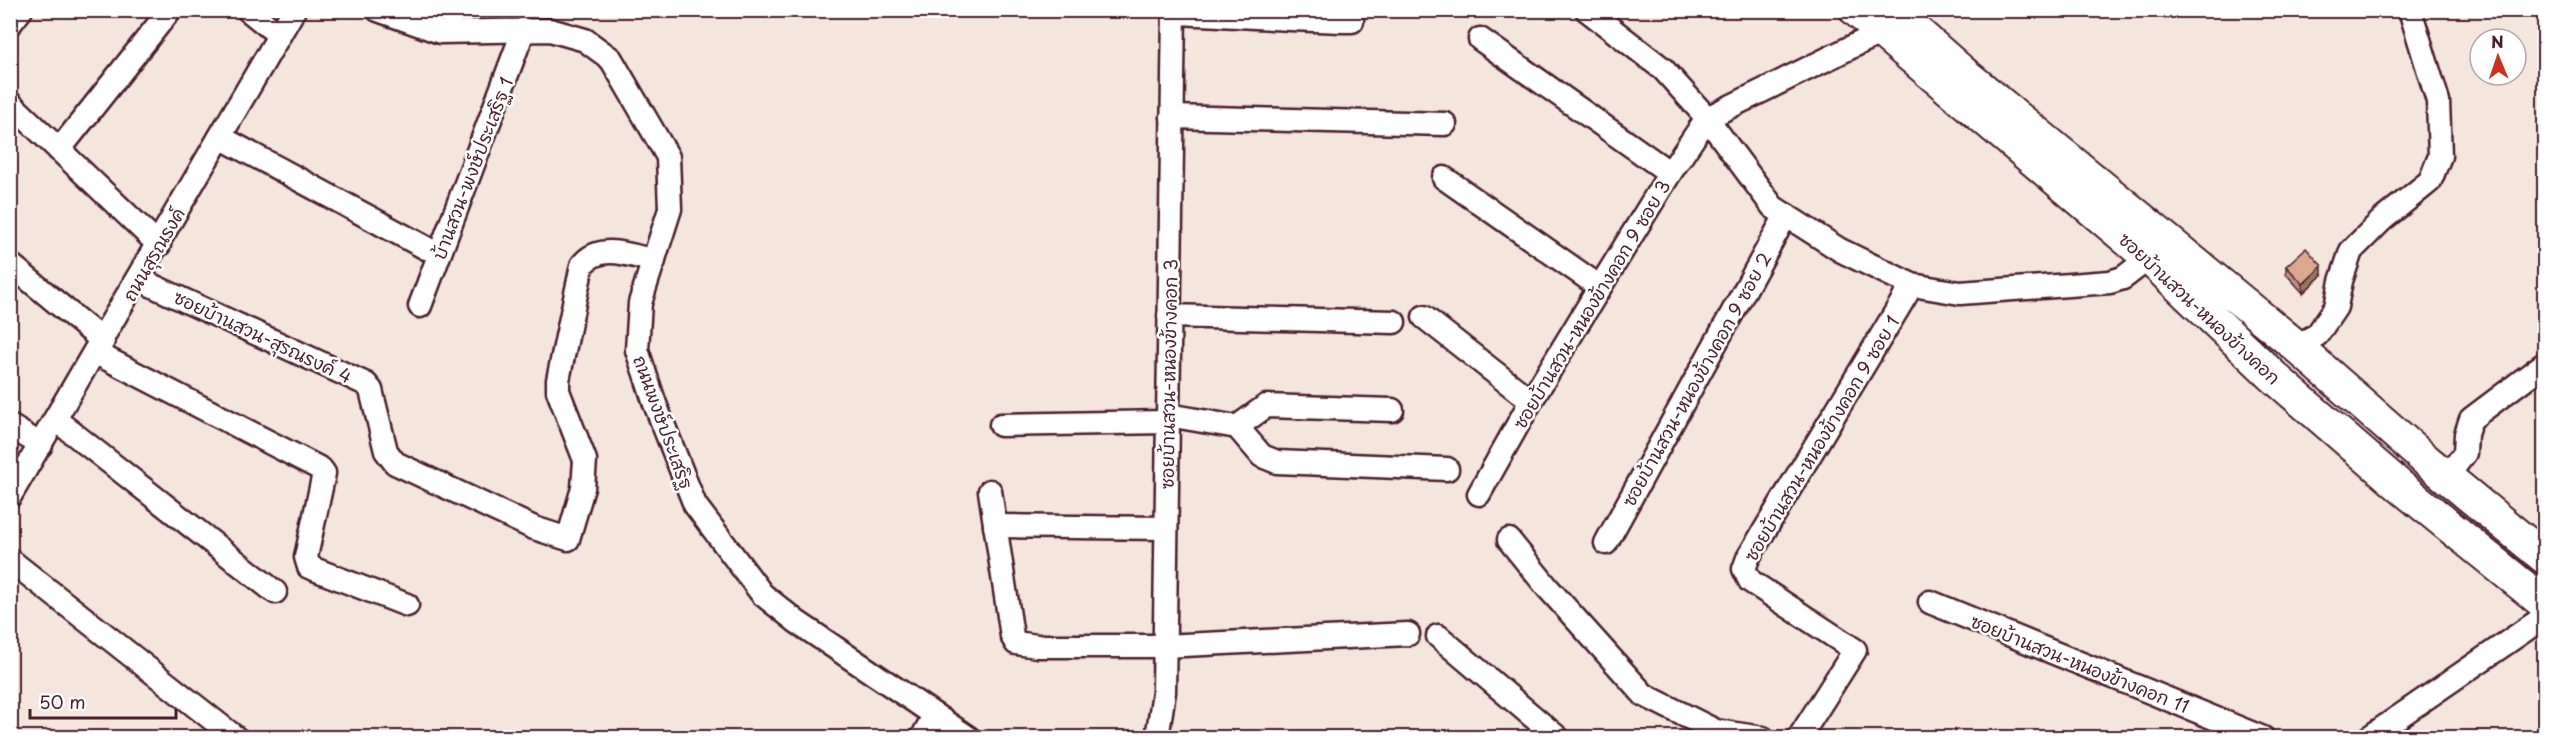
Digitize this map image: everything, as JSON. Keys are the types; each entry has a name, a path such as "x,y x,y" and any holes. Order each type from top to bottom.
{"main road":[{"name":"ซอยบ้านสวน-หนองข้างคอก","path":"1856,10 1891,19 1970,78 2296,346 2544,557"},
{"name":"ซอยบ้านสวน-หนองข้างคอก","path":"1891,19 2274,377 2401,487 2544,603"},
{"path":"2401,487 2438,468"}],"street":[{"path":"10,24 21,10"},
{"path":"59,150 170,10"},
{"path":"248,10 279,34"},
{"name":"ถนนสุรณรงค์","path":"10,496 159,245 294,10"},
{"path":"1587,10 1663,69 1707,117 1773,207 1840,250 1912,285 1960,293 2110,282 2124,278 2149,258"},
{"path":"2296,346 2317,334 2336,307 2341,281 2351,251 2382,220 2430,181 2439,156 2438,101 2410,10"},
{"name":"ถนนพงษ์ประเสริฐ","path":"387,12 440,32 550,30 585,40 611,59 668,157 670,209 640,303 637,350 655,404 695,505 762,594 797,622 969,738"},
{"path":"1174,12 1291,20 1352,21"},
{"name":"ซอยบ้านสวน-หนองข้างคอก 3","path":"1157,738 1164,692 1174,12"},
{"path":"1707,117 1891,19"},
{"name":"บ้านสวน-พงษ์ประเสริฐ 1","path":"420,306 524,29"},
{"path":"1480,39 1670,172"},
{"path":"10,103 159,245"},
{"path":"1172,117 1445,124"},
{"name":"ซอยบ้านสวน-หนองข้างคอก 9 ซอย 3","path":"1479,494 1531,401 1600,286 1670,172 1707,117"},
{"path":"220,137 426,248"},
{"path":"1444,178 1600,286"},
{"name":"ซอยบ้านสวน-หนองข้างคอก 9 ซอย 2","path":"1606,543 1786,215"},
{"name":"ซอยบ้านสวน-สุรณรงค์ 4","path":"138,279 362,382 370,390 386,451 395,463 534,528 568,539 583,488 585,460 558,391 558,381 582,264 588,257 608,251 654,261"},
{"path":"10,264 99,347 321,469 324,473 306,558 309,567 407,605"},
{"name":"ซอยบ้านสวน-หนองข้างคอก 9 ซอย 1","path":"1798,738 1855,650 1750,581 1744,569 1748,558 1912,285"},
{"path":"1169,316 1394,322"},
{"path":"1424,317 1531,401"},
{"path":"2438,468 2465,453 2466,434 2471,419 2544,364"},
{"path":"1001,424 1167,419 1238,427 1266,406 1392,410"},
{"path":"56,420 275,592"},
{"path":"10,426 40,445"},
{"path":"1238,427 1262,456 1277,462 1447,469"},
{"path":"990,491 1012,636 1016,643 1037,646 1164,646 1408,634"},
{"path":"995,526 1166,528"},
{"path":"1509,540 1547,587 1644,695 1715,734 1763,738"},
{"path":"10,560 236,738"},
{"name":"ซอยบ้านสวน-หนองข้างคอก 11","path":"1930,602 2260,737"},
{"path":"2368,738 2544,617"},
{"path":"1438,636 1558,738"},
{"path":"922,738 934,716"}],"building":[{"path":"2306,248 2322,266 2303,284 2286,266"}]}
